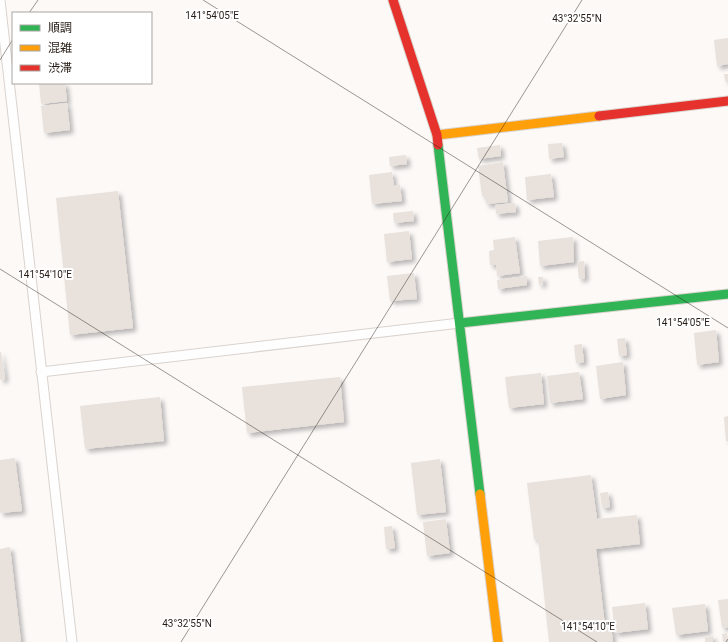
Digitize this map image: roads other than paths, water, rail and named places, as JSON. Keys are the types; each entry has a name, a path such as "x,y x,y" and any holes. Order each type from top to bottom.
{"street":[{"path":"393,0 438,135 498,642"},
{"path":"438,135 728,101"},
{"path":"460,322 728,294"}],"lane":[{"path":"0,0 72,642"},
{"path":"41,372 460,322"}]}
